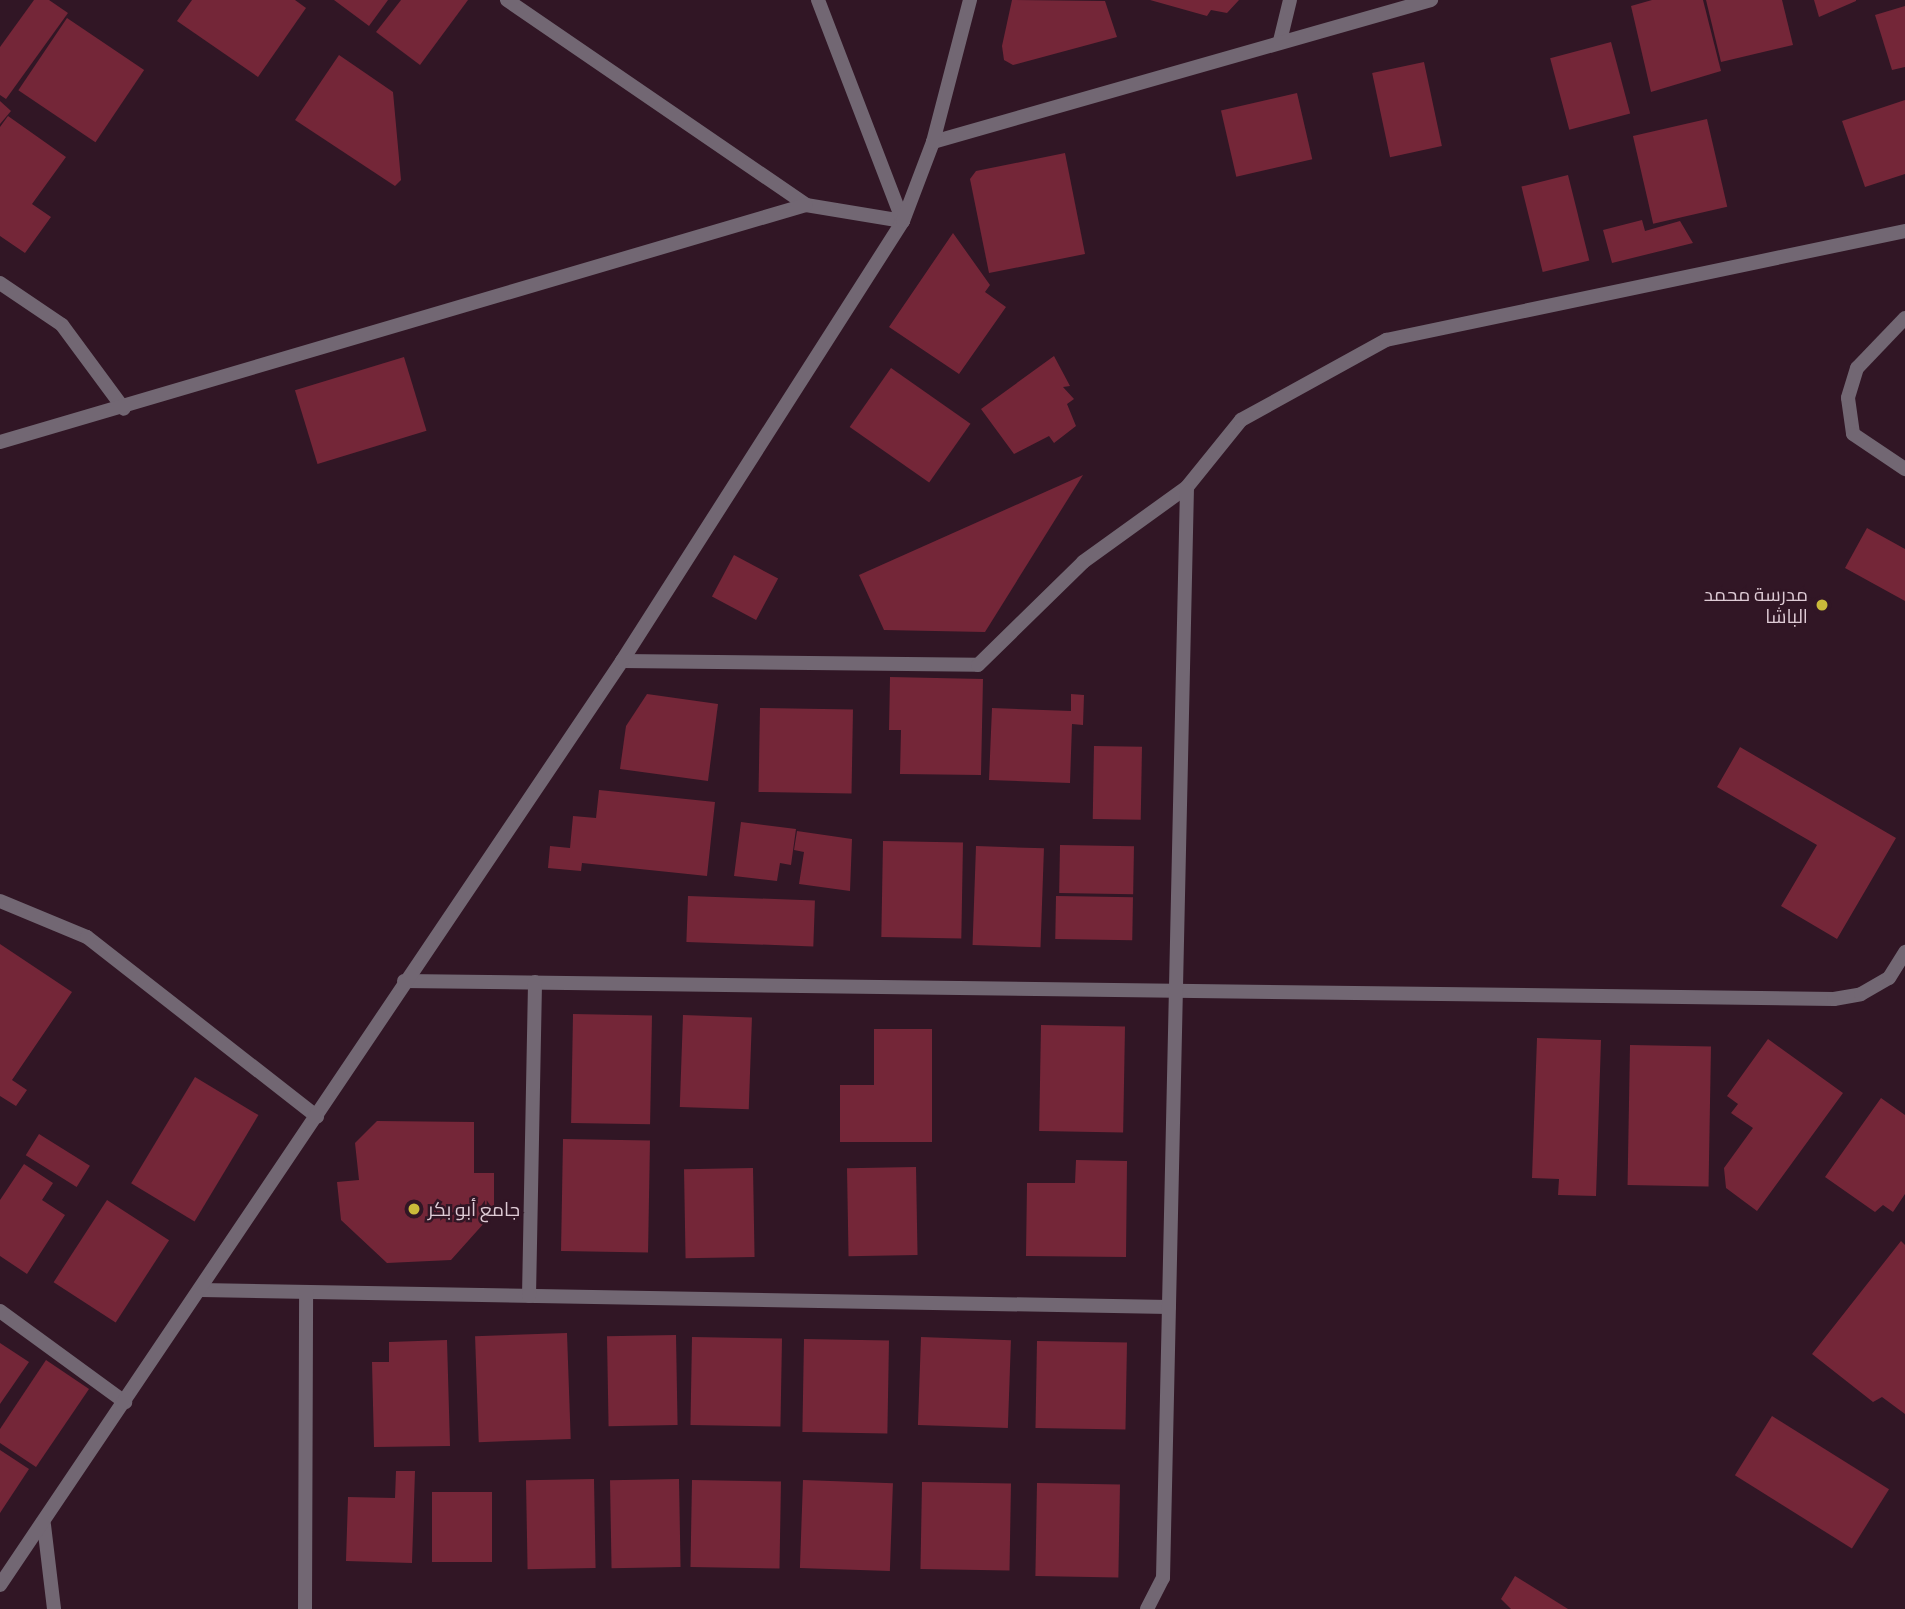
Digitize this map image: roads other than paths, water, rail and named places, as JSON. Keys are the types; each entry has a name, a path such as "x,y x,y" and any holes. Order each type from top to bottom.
{"street":[{"path":"507,0 806,205 903,221"},
{"path":"818,0 903,221"},
{"path":"0,1585 44,1525 317,1117 404,981 622,661 903,221 933,142 970,0"},
{"path":"1280,41 1290,0"},
{"path":"933,142 1431,0"},
{"path":"0,442 124,409 806,205"},
{"path":"622,661 978,665 1083,562 1187,487 1241,420 1386,340 1905,231"},
{"path":"0,283 62,325 124,409"},
{"path":"1905,318 1857,368 1848,398 1853,434 1905,469"},
{"path":"1147,1609 1163,1578 1187,487"},
{"path":"0,901 87,937 317,1117"},
{"path":"404,981 1834,999 1861,994 1889,978 1905,952"},
{"path":"529,1296 535,982"},
{"path":"201,1290 1169,1307"},
{"path":"305,1609 306,1292"},
{"path":"0,1311 125,1402"},
{"path":"44,1525 54,1609"}],"place":[{"name":"مدرسة محمد الباشا","path":"1822,605"},
{"name":"جامع أبو بكر","path":"414,1209"}]}
